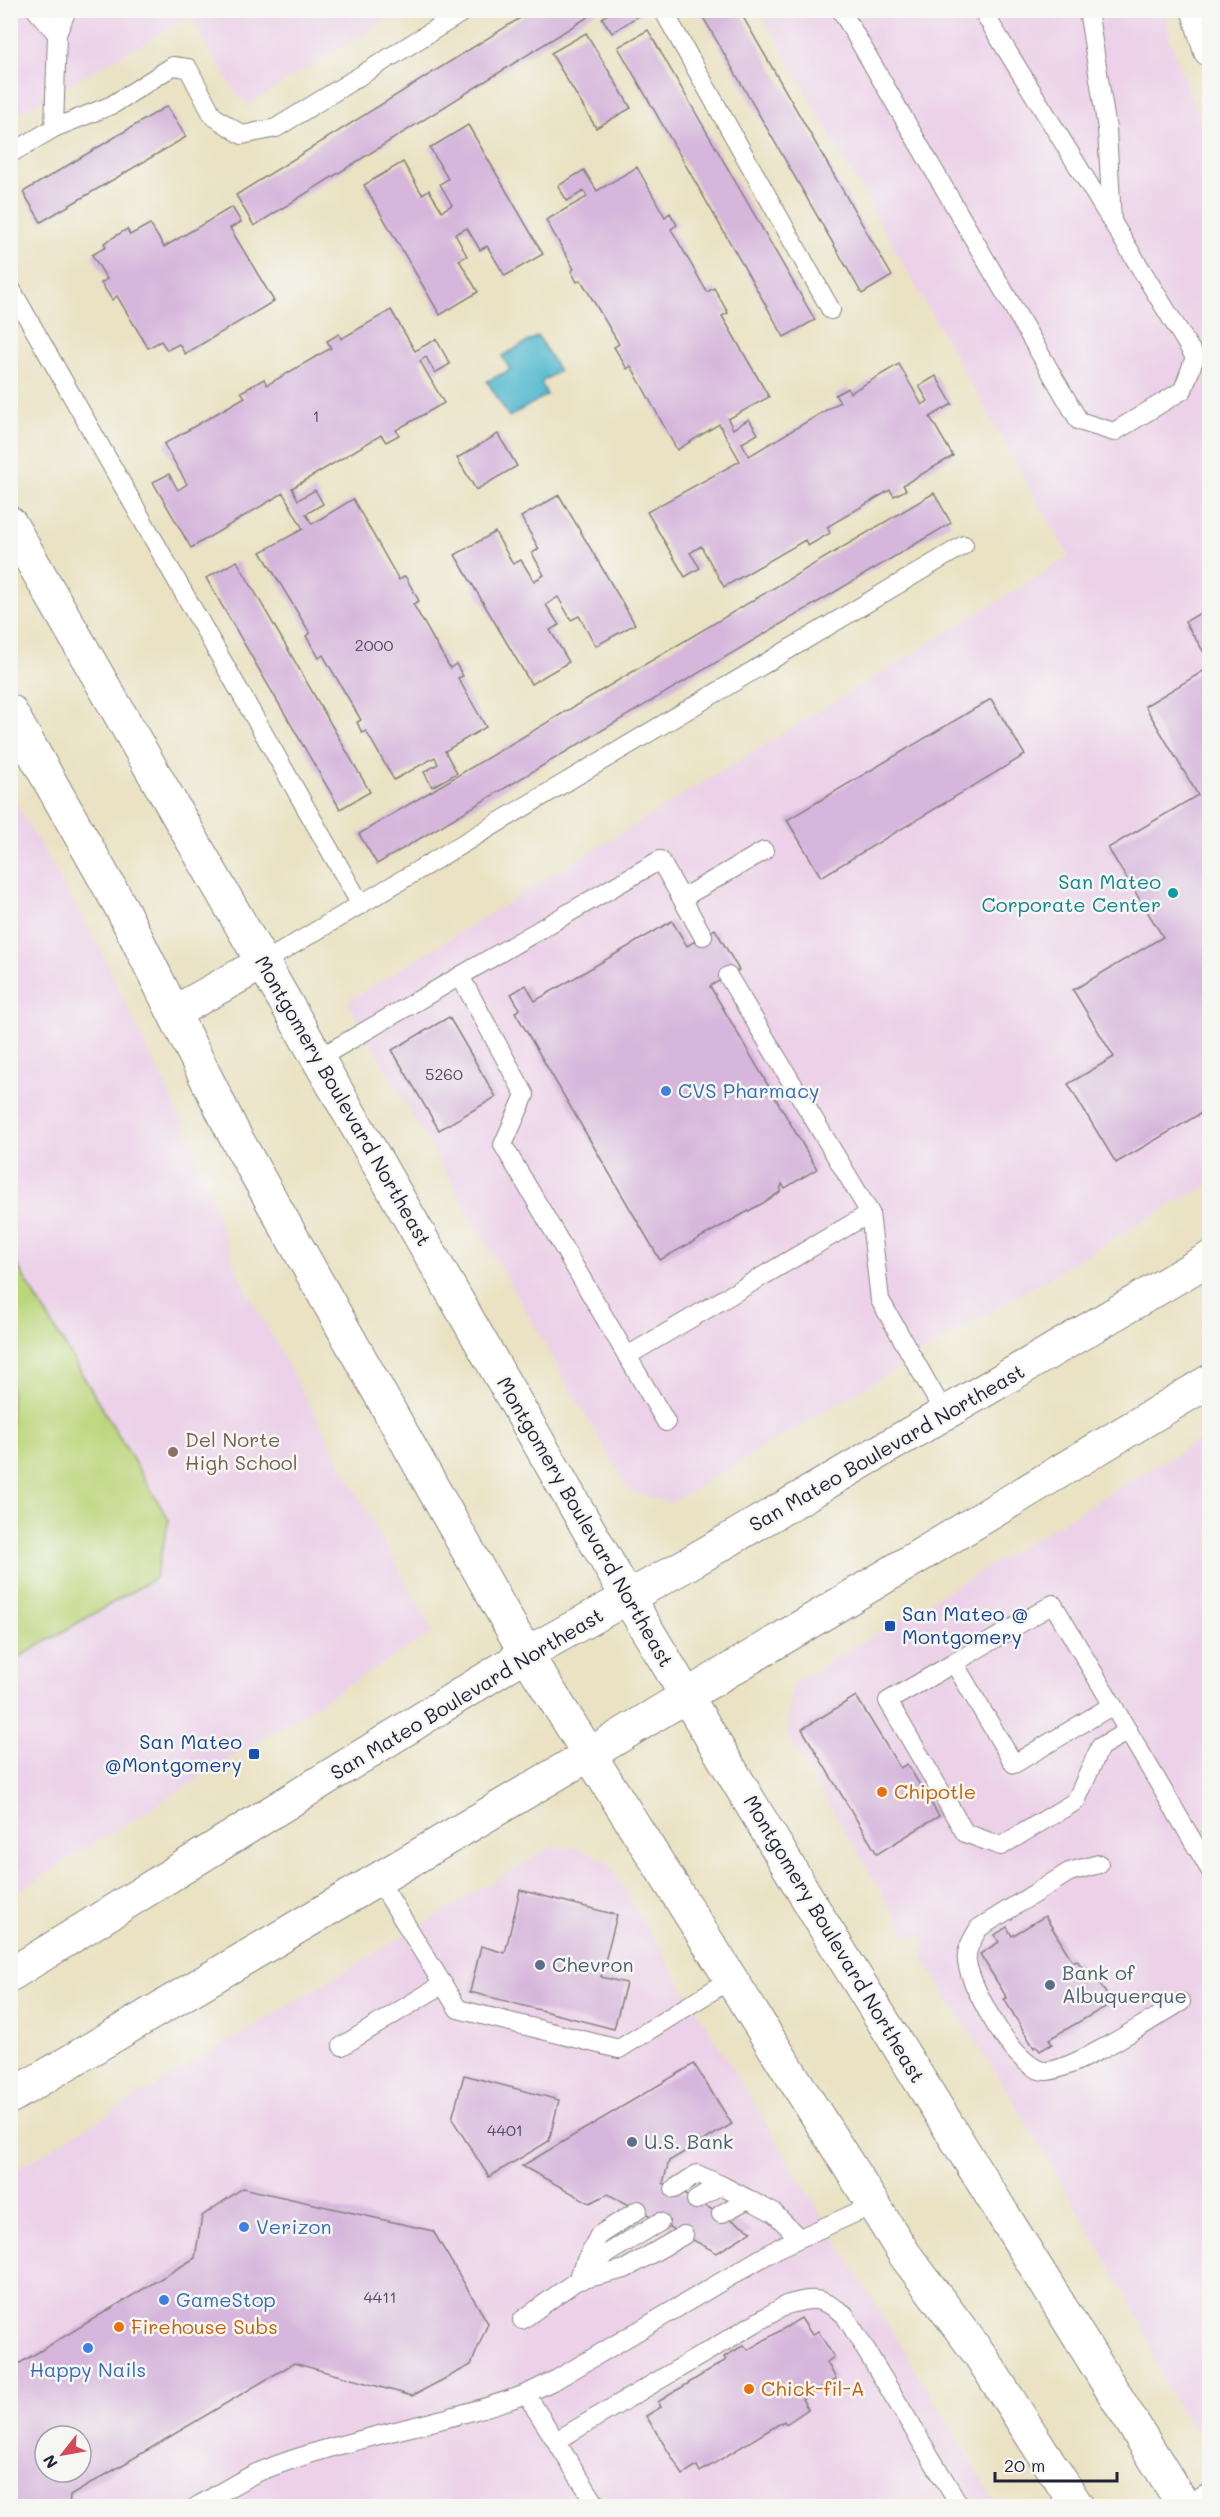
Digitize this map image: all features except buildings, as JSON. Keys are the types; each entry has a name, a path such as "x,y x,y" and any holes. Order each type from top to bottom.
{"main road":[{"path":"1198,10 1209,50"},
{"name":"Montgomery Boulevard Northeast","path":"10,523 628,1598 831,1936 1184,2506"},
{"path":"10,711 123,911 234,1134 526,1654 905,2256 980,2355 1077,2506"},
{"path":"175,1012 264,962"},
{"name":"San Mateo Boulevard Northeast","path":"10,1975 526,1654 628,1598 1209,1258"},
{"path":"10,2097 590,1754 1209,1381"}],"lane":[{"path":"36,10 57,34"},
{"path":"54,128 57,34 66,10"},
{"path":"10,154 54,128 112,105 173,66 188,68 213,116 242,135 276,128 466,10"},
{"path":"663,10 831,310"},
{"path":"841,10 1079,421 1114,432 1183,390 1196,357 982,10"},
{"path":"1088,10 1107,129 1112,223"},
{"path":"10,287 361,905"},
{"path":"264,962 964,545"},
{"path":"682,898 764,851"},
{"path":"319,1058 660,860 704,936"},
{"path":"460,976 525,1095 503,1145 666,1422"},
{"path":"728,976 870,1213 880,1300 945,1414"},
{"path":"627,1356 870,1213"},
{"path":"1128,1731 1100,1747 1076,1801 1001,1846 965,1833 888,1701 1053,1604 1113,1705 1209,1870"},
{"path":"954,1663 1014,1764 1113,1705"},
{"path":"1099,1864 1069,1872 979,1928 971,1941 966,1960 975,1989 1014,2052 1031,2068 1046,2071 1104,2047 1181,2002"},
{"path":"378,1879 458,2009 619,2049 731,1979"},
{"path":"342,2046 443,1984"},
{"path":"674,2188 697,2174 774,2213 799,2238"},
{"path":"696,2200 721,2185"},
{"path":"721,2214 748,2199"},
{"path":"197,2506 258,2472 297,2458 419,2427 526,2394 557,2379 780,2247 873,2205"},
{"path":"576,2281 599,2235 638,2210"},
{"path":"522,2320 576,2281 609,2253 660,2222"},
{"path":"576,2281 624,2270 684,2235"},
{"path":"556,2441 786,2305 813,2297 844,2314 960,2506"},
{"path":"526,2394 597,2506"},
{"path":"1184,2506 1209,2492"}],"shaded area":[{"path":"11,11 402,11 249,104 238,97 190,17 11,117"},
{"path":"760,11 1166,11 1170,39 1210,150 1209,1185 1177,1201 671,1503 629,1490 347,1002 1069,557"},
{"name":"Del Norte High School","path":"10,793 96,941 187,1132 237,1272 433,1632 11,1896"},
{"path":"1209,1434 1209,2433 1198,2432 1181,2412 1160,2374 1141,2322 1090,2231 1017,2107 924,1960 925,1938 908,1936 787,1735 791,1685"},
{"path":"552,1846 577,1848 606,1860 998,2506 11,2506 11,2173"}],"green space":[{"path":"11,1255 169,1520 155,1578 11,1662"}],"water":[{"path":"538,336 559,371 541,382 547,395 509,417 487,381 510,370 502,356"}],"place":[{"name":"San Mateo Corporate Center","path":"1173,893"},
{"name":"CVS Pharmacy","path":"666,1091"},
{"name":"Del Norte High School","path":"173,1452"},
{"name":"San Mateo @ Montgomery","path":"890,1626"},
{"name":"San Mateo @Montgomery","path":"254,1754"},
{"name":"Chipotle","path":"882,1792"},
{"name":"Chevron","path":"540,1965"},
{"name":"Bank of Albuquerque","path":"1050,1985"},
{"name":"U.S. Bank","path":"632,2142"},
{"name":"Verizon","path":"244,2227"},
{"name":"GameStop","path":"164,2300"},
{"name":"Firehouse Subs","path":"119,2327"},
{"name":"Happy Nails","path":"88,2348"},
{"name":"Chick-fil-A","path":"749,2389"}]}
